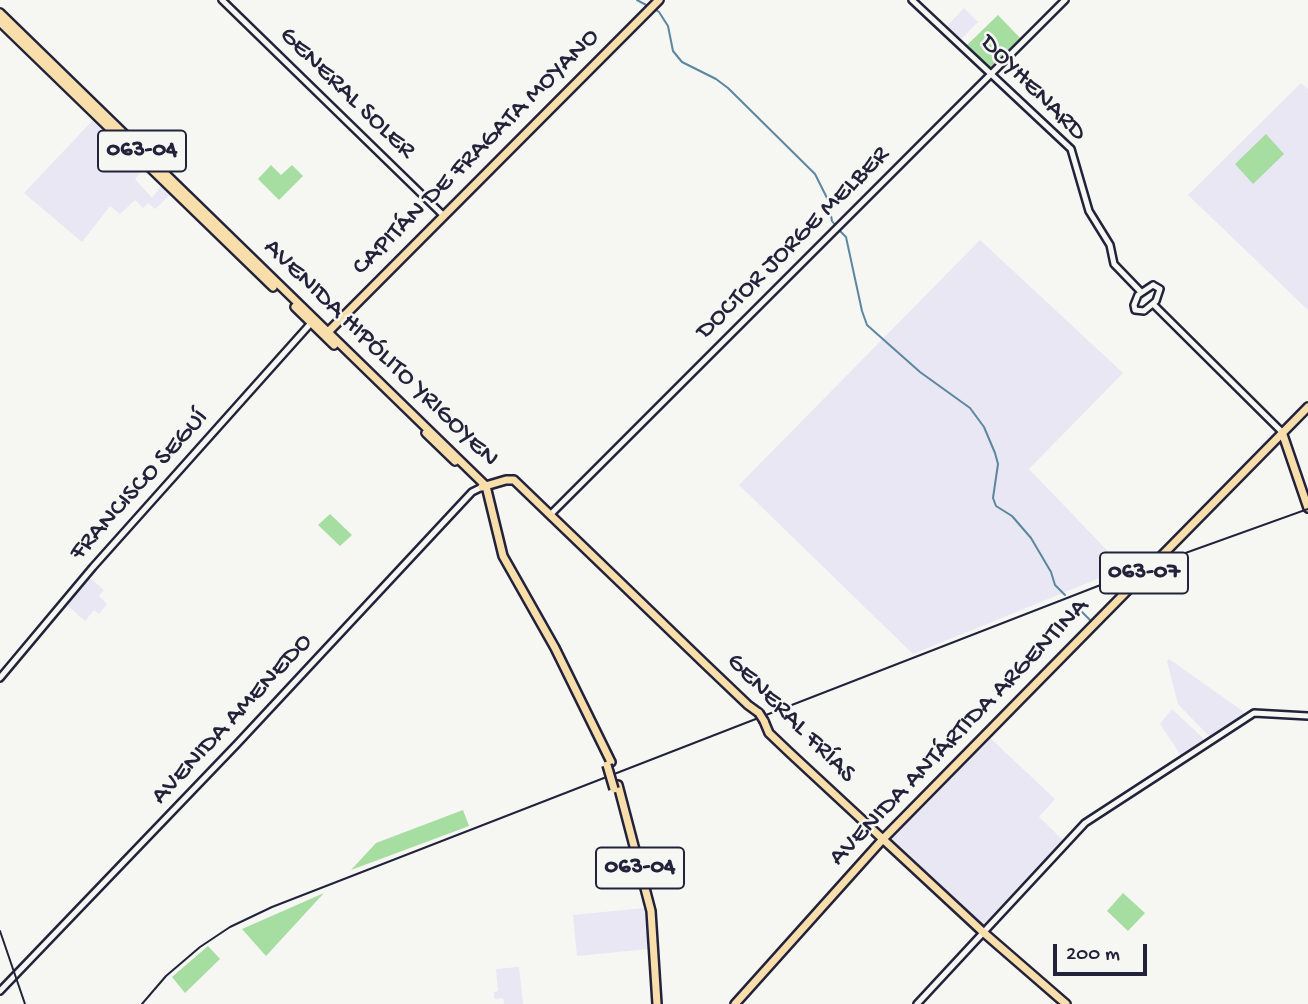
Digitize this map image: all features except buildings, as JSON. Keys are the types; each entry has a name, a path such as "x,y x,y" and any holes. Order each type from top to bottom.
{"main road":[{"name":"CAPITÁN DE FRAGATA MOYANO","path":"326,333 656,2"},
{"name":"AVENIDA HIPÓLITO YRIGOYEN","path":"0,13 313,321"},
{"name":"AVENIDA HIPÓLITO YRIGOYEN","path":"0,22 484,487 502,562 609,763 647,912 655,1004"},
{"name":"AVENIDA ANTÁRTIDA ARGENTINA","path":"735,1004 883,839 1308,407"},
{"path":"1282,432 1308,508"},
{"name":"GENERAL FRÍAS","path":"484,487 514,480 759,713 769,733 983,932 1066,1004"}],"street":[{"name":"GENERAL SOLER","path":"222,0 444,216"},
{"name":"DOYHENARD","path":"912,0 1071,149 1089,212 1110,245 1114,264 1141,292"},
{"name":"DOCTOR JORGE MELBER","path":"550,515 1065,0"},
{"path":"1150,285 1158,286 1159,295 1144,311 1135,310 1134,302 1141,292 1150,285"},
{"path":"1153,304 1282,432"},
{"name":"FRANCISCO SEGUÍ","path":"0,678 122,533 313,321"},
{"name":"AVENIDA AMENEDO","path":"0,993 465,500 484,487"},
{"path":"917,1004 1085,823 1254,713 1308,716"}],"shaded area":[{"path":"964,8 978,22 960,40 946,27"},
{"path":"1301,83 1308,89 1308,310 1188,195"},
{"path":"94,119 145,167 135,179 152,198 162,184 172,193 155,209 148,203 143,208 135,200 120,214 110,206 82,242 24,193"},
{"path":"980,240 1123,373 1029,469 1124,568 913,654 739,485"},
{"path":"89,577 104,590 99,596 107,604 99,614 94,610 85,621 65,603"},
{"path":"1169,659 1244,714 1214,737 1210,737 1178,704 1167,661"},
{"path":"1172,709 1204,739 1182,757 1160,724"},
{"path":"989,737 1055,799 1039,817 1065,842 983,927 887,838"},
{"path":"645,908 648,949 577,956 573,915"},
{"path":"519,967 523,1004 504,1004 503,998 494,999 494,992 498,991 496,969"}],"green space":[{"path":"998,15 1021,39 990,70 966,46"},
{"path":"1266,134 1284,154 1253,184 1235,164"},
{"path":"271,165 281,175 292,165 303,176 279,200 258,179"},
{"path":"330,514 352,535 340,546 318,525"},
{"path":"463,810 469,826 351,870 376,843"},
{"path":"324,893 266,956 242,929"},
{"path":"1123,893 1145,913 1128,931 1107,911"},
{"path":"208,946 220,959 185,993 172,977"}],"waterway":[{"path":"637,0 648,6"},
{"path":"653,8 668,26 673,51 682,62 728,88 815,174 828,200 832,221 836,226"},
{"path":"839,230 846,237 867,325 920,372 970,408 984,427 998,464 993,498 996,506 1012,516 1031,538 1051,572 1055,585 1065,595"},
{"path":"1074,604 1093,623"}],"railway":[{"path":"142,1004 166,976 200,947 230,927 272,907 1152,565 1308,509"},
{"path":"0,931 25,1004"}]}
